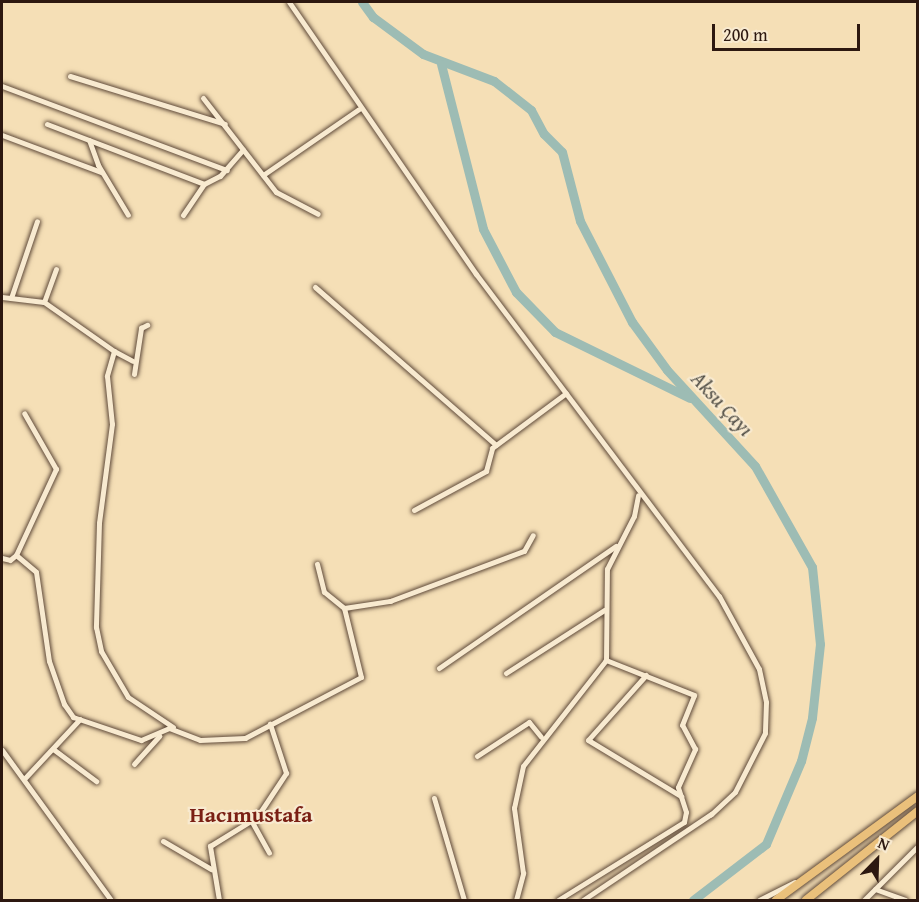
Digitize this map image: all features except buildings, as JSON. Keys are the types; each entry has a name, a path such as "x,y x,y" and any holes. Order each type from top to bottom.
{"highway":[{"path":"776,900 918,796"},
{"path":"806,900 918,811"}],"street":[{"path":"289,2 359,109 638,495 739,627 759,669 766,702 765,733 735,792 711,814 583,900"},
{"path":"70,76 226,124"},
{"path":"2,86 227,170"},
{"path":"203,98 226,124 276,192 318,214"},
{"path":"263,175 359,109"},
{"path":"47,124 204,184"},
{"path":"2,135 101,172"},
{"path":"89,140 101,172 128,215"},
{"path":"183,215 204,184 227,170 243,150"},
{"path":"11,298 37,221"},
{"path":"44,302 56,269"},
{"path":"315,287 496,445"},
{"path":"2,297 44,302 114,351 133,361"},
{"path":"134,374 133,361 141,328 147,326"},
{"path":"114,351 107,375 112,424 99,524 96,627 101,651 128,696 176,728 200,740 226,742 270,724 361,677 344,608 324,592 316,564"},
{"path":"414,510 486,471 496,445 566,393"},
{"path":"2,558 10,560 16,555 56,469 24,412"},
{"path":"516,900 523,873 514,808 523,766 542,737 606,660 604,610 607,569 616,546 634,516 638,495"},
{"path":"344,608 390,601 524,551 533,535"},
{"path":"439,668 616,546"},
{"path":"16,555 36,572 50,661 64,704 80,718 141,740 176,728"},
{"path":"506,673 604,610"},
{"path":"558,900 684,822 678,788 695,749 682,725 694,695 606,660"},
{"path":"646,675 588,740 681,796"},
{"path":"24,779 80,718"},
{"path":"477,756 529,722 542,737"},
{"path":"219,900 209,852 214,840 252,822 286,773 270,724"},
{"path":"134,764 160,735"},
{"path":"53,749 96,781"},
{"path":"2,750 111,900"},
{"path":"434,798 464,900"},
{"path":"252,822 269,853"},
{"path":"163,841 211,869"},
{"path":"864,900 918,846"},
{"path":"759,900 825,866"},
{"path":"875,889 905,900"}],"waterway":[{"name":"Aksu Çayı","path":"362,2 373,17 423,54 494,81 531,110 544,134 562,152 580,221 632,322 667,370 755,466 812,567 820,644 812,718 801,761 766,844 693,900"},
{"path":"441,64 483,229 516,292 555,332 690,398"}],"district":[{"name":"Hacımustafa","path":"251,815"}]}
